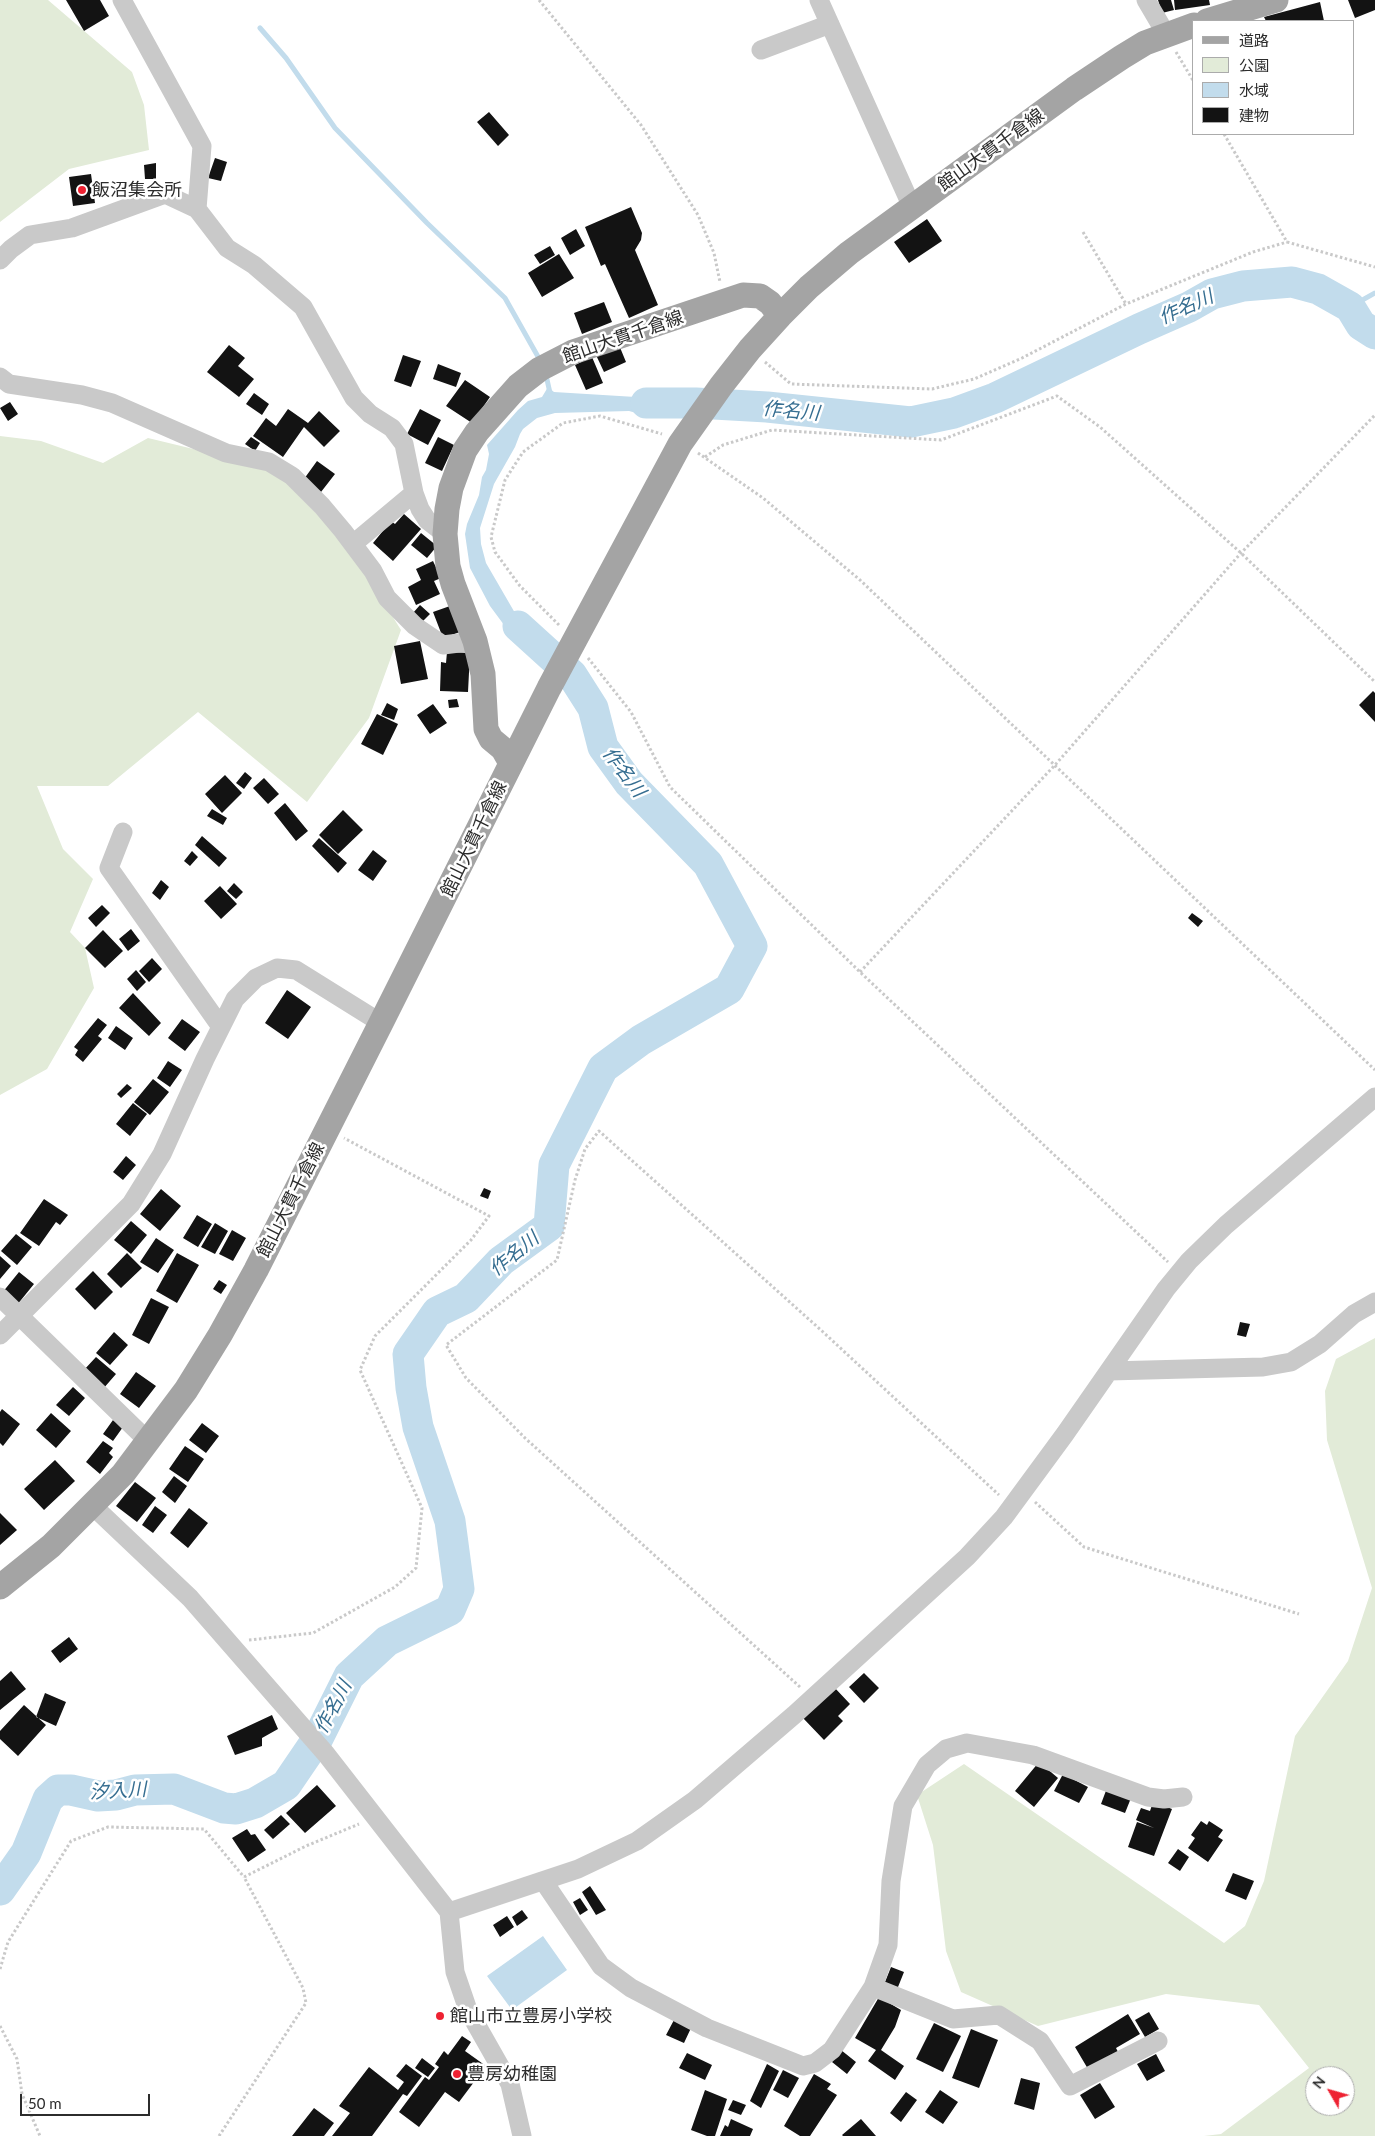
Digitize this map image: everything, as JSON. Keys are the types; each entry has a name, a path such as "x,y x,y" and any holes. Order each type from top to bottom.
{"main road":[{"path":"1210,20 1276,0"},
{"name":"館山大貫千倉線","path":"0,1587 51,1546 123,1474 149,1442 186,1390 220,1334 256,1270 328,1129 548,688 685,438 721,386 750,349 780,316 829,269 1074,89 1144,43 1192,26"},
{"name":"館山大貫千倉線","path":"511,763 503,749 491,739 486,729 483,674 475,641 448,566 445,534 451,488 465,450 497,407 518,386 543,367 581,349 743,296 760,296 770,303 780,316"}],"street":[{"path":"122,0 202,146 197,209"},
{"path":"820,0 912,207"},
{"path":"1146,0 1166,34"},
{"path":"761,50 830,24"},
{"path":"0,260 30,235 72,228 165,194 197,209 227,248 254,265 303,307 354,398 370,414 392,428 404,444 414,493 420,509 427,520 445,534"},
{"path":"0,377 9,384 82,395 112,403 226,453 269,462 292,476 322,506 373,571 388,598 414,626 443,645 475,641"},
{"path":"353,544 414,493"},
{"path":"123,832 109,868 221,1027"},
{"path":"0,1335 131,1204 162,1154 205,1058 235,999 256,978 277,968 296,970 381,1024"},
{"path":"449,1912 544,1882 595,1862 637,1841 715,1784 966,1557 1024,1492 1179,1273 1226,1225 1375,1097"},
{"path":"0,1297 149,1442"},
{"path":"1109,1371 1263,1367 1291,1362 1320,1344 1354,1314 1375,1302"},
{"path":"93,1506 190,1598 326,1754 449,1912 455,1972 468,2010 510,2084 522,2136"},
{"path":"544,1882 600,1966 624,1983 707,2028 803,2066 815,2063 832,2050 873,1987 888,1945 891,1881 903,1806 927,1765 946,1749 967,1743 1033,1755 1148,1797 1164,1799 1183,1797"},
{"path":"873,1987 953,2019 999,2014 1040,2041 1070,2086 1158,2041"}],"path":[{"path":"539,0 641,125 698,215 714,253 725,302"},
{"path":"1166,34 1192,79"},
{"path":"1225,135 1286,242"},
{"path":"1083,232 1126,304"},
{"path":"750,349 791,384 932,389 974,379 1022,358 1126,304 1253,252 1286,242 1375,267"},
{"path":"705,457 723,445 772,430 941,440 1057,396 1100,427 1241,553 1375,682"},
{"path":"860,972 1055,765 1241,553 1375,415"},
{"path":"1179,1273 860,972 670,786 631,712 520,586 496,552 491,537 505,480 523,452 562,424 600,416 685,438 705,457 763,498 860,580 1375,1070"},
{"path":"228,1642 313,1633 395,1588 416,1568 422,1508 360,1370 375,1336 471,1240 489,1216 328,1129"},
{"path":"812,1698 525,1438 466,1378 446,1345 557,1260 575,1180 586,1149 600,1132 822,1331 1012,1507"},
{"path":"1024,1492 1084,1546 1299,1614"},
{"path":"244,1878 306,1846 376,1817"},
{"path":"0,1969 8,1942 71,1842 108,1827 204,1829 244,1878 303,1988 306,2003 219,2136"},
{"path":"0,2026 17,2059 22,2094 40,2136"}],"green space":[{"path":"0,0 48,0 132,72 144,105 149,150 69,169 0,222"},
{"path":"0,436 41,441 103,463 148,438 272,468 349,547 401,630 369,718 307,802 198,712 108,786 37,786 63,849 93,879 70,932 85,948 94,988 47,1069 0,1095"},
{"path":"1375,1338 1375,2136 1204,2136 1221,2134 1305,2071 1305,2116 1355,2116 1355,2066 1307,2066 1259,2005 1166,1994 1038,2026 961,1992 946,1951 933,1845 917,1795 964,1764 1224,1943 1245,1926 1264,1881 1295,1736 1348,1661 1372,1588 1327,1440 1325,1391 1336,1359"}],"water":[{"path":"548,387 554,392 652,398 658,397 662,392 694,394 678,418 651,417 629,411 555,413 537,418 523,429 520,434 515,447 494,484 480,528 481,544 486,563 515,613 554,648 545,664 529,647 507,629 490,606 470,568 465,534 479,495 482,477 486,470 489,454 487,445 518,410 528,401 542,397"},
{"path":"543,1936 567,1970 512,2010 487,1976"}],"building":[{"path":"66,0 100,0 109,16 84,31"},
{"path":"1158,0 1171,0 1174,10 1162,13"},
{"path":"1174,0 1209,0 1210,5 1175,10"},
{"path":"1348,0 1375,0 1375,10 1355,18"},
{"path":"1320,2 1324,20 1266,20 1264,17"},
{"path":"489,112 509,135 498,146 477,122"},
{"path":"215,158 227,162 221,181 208,178"},
{"path":"156,163 156,179 145,179 144,165"},
{"name":"飯沼集会所","path":"91,174 95,203 73,206 69,177"},
{"path":"631,207 642,233 641,240 635,250 658,305 629,318 605,264 601,266 585,227"},
{"path":"927,219 942,241 909,263 894,242"},
{"path":"576,229 585,246 570,255 561,238"},
{"path":"550,246 555,255 540,264 534,255"},
{"path":"559,254 574,278 542,297 528,273"},
{"path":"604,302 612,322 582,334 574,313"},
{"path":"229,345 245,358 238,366 254,379 239,397 207,372"},
{"path":"619,345 626,362 604,372 596,355"},
{"path":"403,355 421,361 411,387 394,381"},
{"path":"592,357 603,383 586,390 575,365"},
{"path":"438,364 461,373 456,387 433,379"},
{"path":"465,380 490,397 472,423 446,406"},
{"path":"254,393 269,404 262,415 246,404"},
{"path":"10,402 18,414 8,421 0,408"},
{"path":"288,409 308,423 319,411 340,431 324,447 304,427 283,457 253,436 266,418 276,426"},
{"path":"420,409 441,420 428,445 407,434"},
{"path":"251,437 260,443 255,451 245,444"},
{"path":"438,437 454,445 442,471 425,463"},
{"path":"317,461 335,474 321,492 304,479"},
{"path":"404,514 421,529 393,561 373,543 391,521 395,524"},
{"path":"421,533 437,546 427,558 411,545"},
{"path":"433,561 441,578 434,581 440,594 416,605 408,587 421,580 416,569"},
{"path":"420,605 430,614 422,622 413,613"},
{"path":"450,606 460,632 443,638 433,612"},
{"path":"420,641 428,679 401,684 394,646"},
{"path":"447,652 470,653 468,692 440,691 441,662 446,663"},
{"path":"1373,691 1375,693 1375,722 1359,705"},
{"path":"457,699 459,707 449,708 448,700"},
{"path":"387,703 398,709 394,720 381,715"},
{"path":"433,704 447,723 430,734 417,715"},
{"path":"377,714 398,724 383,755 361,744"},
{"path":"245,772 252,778 244,789 236,783"},
{"path":"225,775 242,793 222,813 205,794"},
{"path":"264,778 279,794 268,804 253,788"},
{"path":"285,803 308,831 296,841 274,813"},
{"path":"212,809 227,818 223,825 207,816"},
{"path":"343,810 363,830 338,854 319,835"},
{"path":"202,836 227,858 219,867 195,845"},
{"path":"319,838 347,863 338,873 312,846"},
{"path":"373,850 387,861 373,881 358,870"},
{"path":"192,851 198,857 190,866 184,861"},
{"path":"161,880 169,887 160,900 152,893"},
{"path":"234,883 243,892 236,899 227,891"},
{"path":"220,886 237,904 221,919 204,901"},
{"path":"102,905 110,913 96,927 88,918"},
{"path":"1192,913 1203,921 1198,927 1188,918"},
{"path":"131,929 140,941 128,951 119,939"},
{"path":"103,930 123,951 105,968 85,948"},
{"path":"152,958 162,969 149,982 139,971"},
{"path":"136,970 146,982 137,991 127,979"},
{"path":"287,990 311,1007 288,1039 265,1023"},
{"path":"133,993 161,1023 149,1036 119,1008"},
{"path":"98,1018 107,1025 98,1036 102,1039 83,1062 75,1055 78,1050 74,1047"},
{"path":"182,1019 200,1032 185,1051 168,1038"},
{"path":"116,1026 133,1038 125,1050 108,1038"},
{"path":"168,1061 182,1070 170,1087 157,1078"},
{"path":"153,1079 169,1092 150,1115 134,1102"},
{"path":"127,1084 132,1088 121,1098 117,1094"},
{"path":"133,1103 147,1114 130,1136 116,1124"},
{"path":"126,1156 136,1165 123,1180 113,1172"},
{"path":"484,1188 491,1191 488,1199 480,1196"},
{"path":"161,1189 181,1206 160,1231 140,1214"},
{"path":"44,1199 68,1215 60,1225 56,1222 39,1246 20,1233"},
{"path":"197,1215 212,1224 198,1247 183,1238"},
{"path":"131,1221 147,1235 131,1254 114,1240"},
{"path":"215,1223 228,1231 215,1254 201,1247"},
{"path":"232,1230 246,1238 233,1261 219,1254"},
{"path":"16,1234 32,1247 17,1265 1,1251"},
{"path":"156,1238 174,1250 158,1273 140,1262"},
{"path":"127,1253 142,1268 121,1288 107,1274"},
{"path":"177,1253 199,1265 177,1303 156,1291"},
{"path":"0,1256 11,1266 0,1279"},
{"path":"93,1271 113,1292 95,1310 75,1289"},
{"path":"19,1272 34,1284 17,1305 2,1293"},
{"path":"219,1280 227,1285 221,1294 213,1289"},
{"path":"151,1298 169,1307 149,1344 132,1335"},
{"path":"1240,1322 1250,1324 1246,1337 1237,1335"},
{"path":"114,1332 128,1345 110,1365 96,1353"},
{"path":"96,1357 116,1374 103,1389 83,1371"},
{"path":"136,1372 156,1386 139,1408 120,1394"},
{"path":"73,1387 85,1398 69,1416 56,1405"},
{"path":"2,1409 20,1424 3,1446 0,1443 0,1412"},
{"path":"51,1413 71,1431 56,1448 36,1430"},
{"path":"113,1420 123,1427 113,1441 103,1434"},
{"path":"202,1423 219,1436 206,1453 189,1440"},
{"path":"103,1441 113,1448 109,1453 113,1457 100,1474 86,1462"},
{"path":"185,1446 204,1459 188,1482 169,1469"},
{"path":"55,1460 75,1481 44,1510 24,1489"},
{"path":"174,1476 187,1486 175,1503 162,1492"},
{"path":"135,1482 156,1498 137,1522 116,1506"},
{"path":"155,1506 167,1515 153,1533 142,1525"},
{"path":"189,1508 208,1523 188,1548 170,1533"},
{"path":"0,1513 17,1530 0,1545"},
{"path":"69,1637 78,1649 60,1663 51,1651"},
{"path":"11,1671 26,1689 0,1710 0,1681"},
{"path":"864,1673 879,1688 864,1703 849,1687"},
{"path":"834,1687 850,1704 838,1716 843,1721 824,1740 803,1718"},
{"path":"45,1693 66,1702 56,1726 36,1717"},
{"path":"24,1705 46,1725 18,1756 0,1739 0,1731"},
{"path":"272,1715 278,1729 262,1738 262,1746 235,1755 227,1736"},
{"path":"1039,1762 1058,1778 1034,1807 1015,1791"},
{"path":"1063,1774 1088,1787 1079,1803 1054,1791"},
{"path":"317,1785 336,1806 305,1833 286,1813"},
{"path":"1107,1788 1131,1798 1125,1813 1101,1804"},
{"path":"1153,1802 1172,1809 1154,1856 1128,1847 1137,1822 1154,1828 1136,1820 1141,1808 1150,1811"},
{"path":"281,1815 290,1824 273,1839 264,1830"},
{"path":"1201,1821 1207,1825 1209,1821 1223,1830 1218,1837 1223,1840 1208,1862 1188,1848 1195,1838 1191,1835"},
{"path":"247,1829 251,1835 255,1834 266,1850 248,1862 232,1838"},
{"path":"1178,1849 1189,1857 1180,1871 1168,1863"},
{"path":"1233,1873 1254,1881 1246,1900 1225,1891"},
{"path":"590,1886 606,1910 596,1915 582,1892"},
{"path":"580,1898 588,1910 580,1915 573,1902"},
{"path":"522,1910 528,1918 517,1926 512,1917"},
{"path":"507,1916 514,1927 500,1937 493,1925"},
{"path":"891,1967 904,1972 896,1992 883,1987"},
{"path":"879,1997 901,2010 895,2027 881,2050 904,2066 895,2080 868,2061 876,2050 855,2038"},
{"path":"1149,2012 1159,2029 1145,2037 1135,2020"},
{"path":"1128,2014 1140,2034 1116,2048 1118,2052 1088,2069 1075,2047"},
{"path":"674,2020 691,2028 684,2043 666,2035"},
{"path":"934,2023 961,2036 943,2072 916,2059"},
{"path":"971,2029 998,2040 979,2088 952,2078"},
{"name":"豊房幼稚園","path":"462,2036 471,2042 465,2051 486,2066 459,2102 445,2092 419,2127 399,2112 425,2077 429,2080 439,2067 435,2064 444,2051 448,2055"},
{"path":"841,2050 856,2062 847,2074 832,2062"},
{"path":"687,2053 712,2065 705,2080 679,2068"},
{"path":"1156,2054 1165,2071 1147,2081 1137,2064"},
{"path":"422,2058 435,2068 428,2077 415,2068"},
{"path":"406,2064 422,2076 407,2096 403,2094 372,2136 332,2136 350,2113 339,2106 369,2067 398,2090 404,2082 396,2076"},
{"path":"767,2064 779,2071 761,2108 750,2101"},
{"path":"783,2070 799,2078 788,2098 773,2090"},
{"path":"814,2074 831,2084 827,2089 837,2095 810,2136 800,2136 784,2126"},
{"path":"1021,2078 1040,2083 1034,2110 1014,2104"},
{"path":"1100,2083 1115,2107 1095,2119 1080,2095"},
{"path":"705,2090 727,2099 715,2136 707,2136 691,2130"},
{"path":"940,2090 958,2102 943,2124 925,2112"},
{"path":"906,2092 917,2100 901,2122 890,2113"},
{"path":"733,2100 746,2105 741,2115 728,2110"},
{"path":"314,2108 334,2123 324,2136 292,2136"},
{"path":"731,2119 753,2129 750,2136 720,2136 725,2125 728,2127"},
{"path":"861,2119 876,2136 842,2135"}],"waterway":[{"path":"260,28 286,58 335,128 427,223 505,298 541,362"},
{"name":"作名川","path":"646,403 696,403 767,407 911,422 954,413 995,398 1189,307 1212,294 1243,286 1292,282 1318,289 1350,307 1361,325 1375,334"},
{"path":"1350,307 1375,293"},
{"path":"546,375 550,393"},
{"name":"作名川","path":"0,1890 26,1853 48,1799 58,1790 71,1790 98,1796 116,1795 135,1790 174,1789 224,1808 236,1809 255,1803 286,1785 318,1738 349,1676 387,1641 450,1610 459,1589 450,1521 418,1427 411,1388 408,1354 437,1312 466,1298 501,1261 549,1226 554,1165 603,1068 641,1040 729,989 752,946 708,864 629,783 603,747 593,708 572,675 518,626"}],"place":[{"name":"飯沼集会所","path":"82,190"},
{"name":"館山市立豊房小学校","path":"440,2016"},
{"name":"豊房幼稚園","path":"457,2074"}],"water label":[{"name":"汐入川","path":"118,1791"}]}
